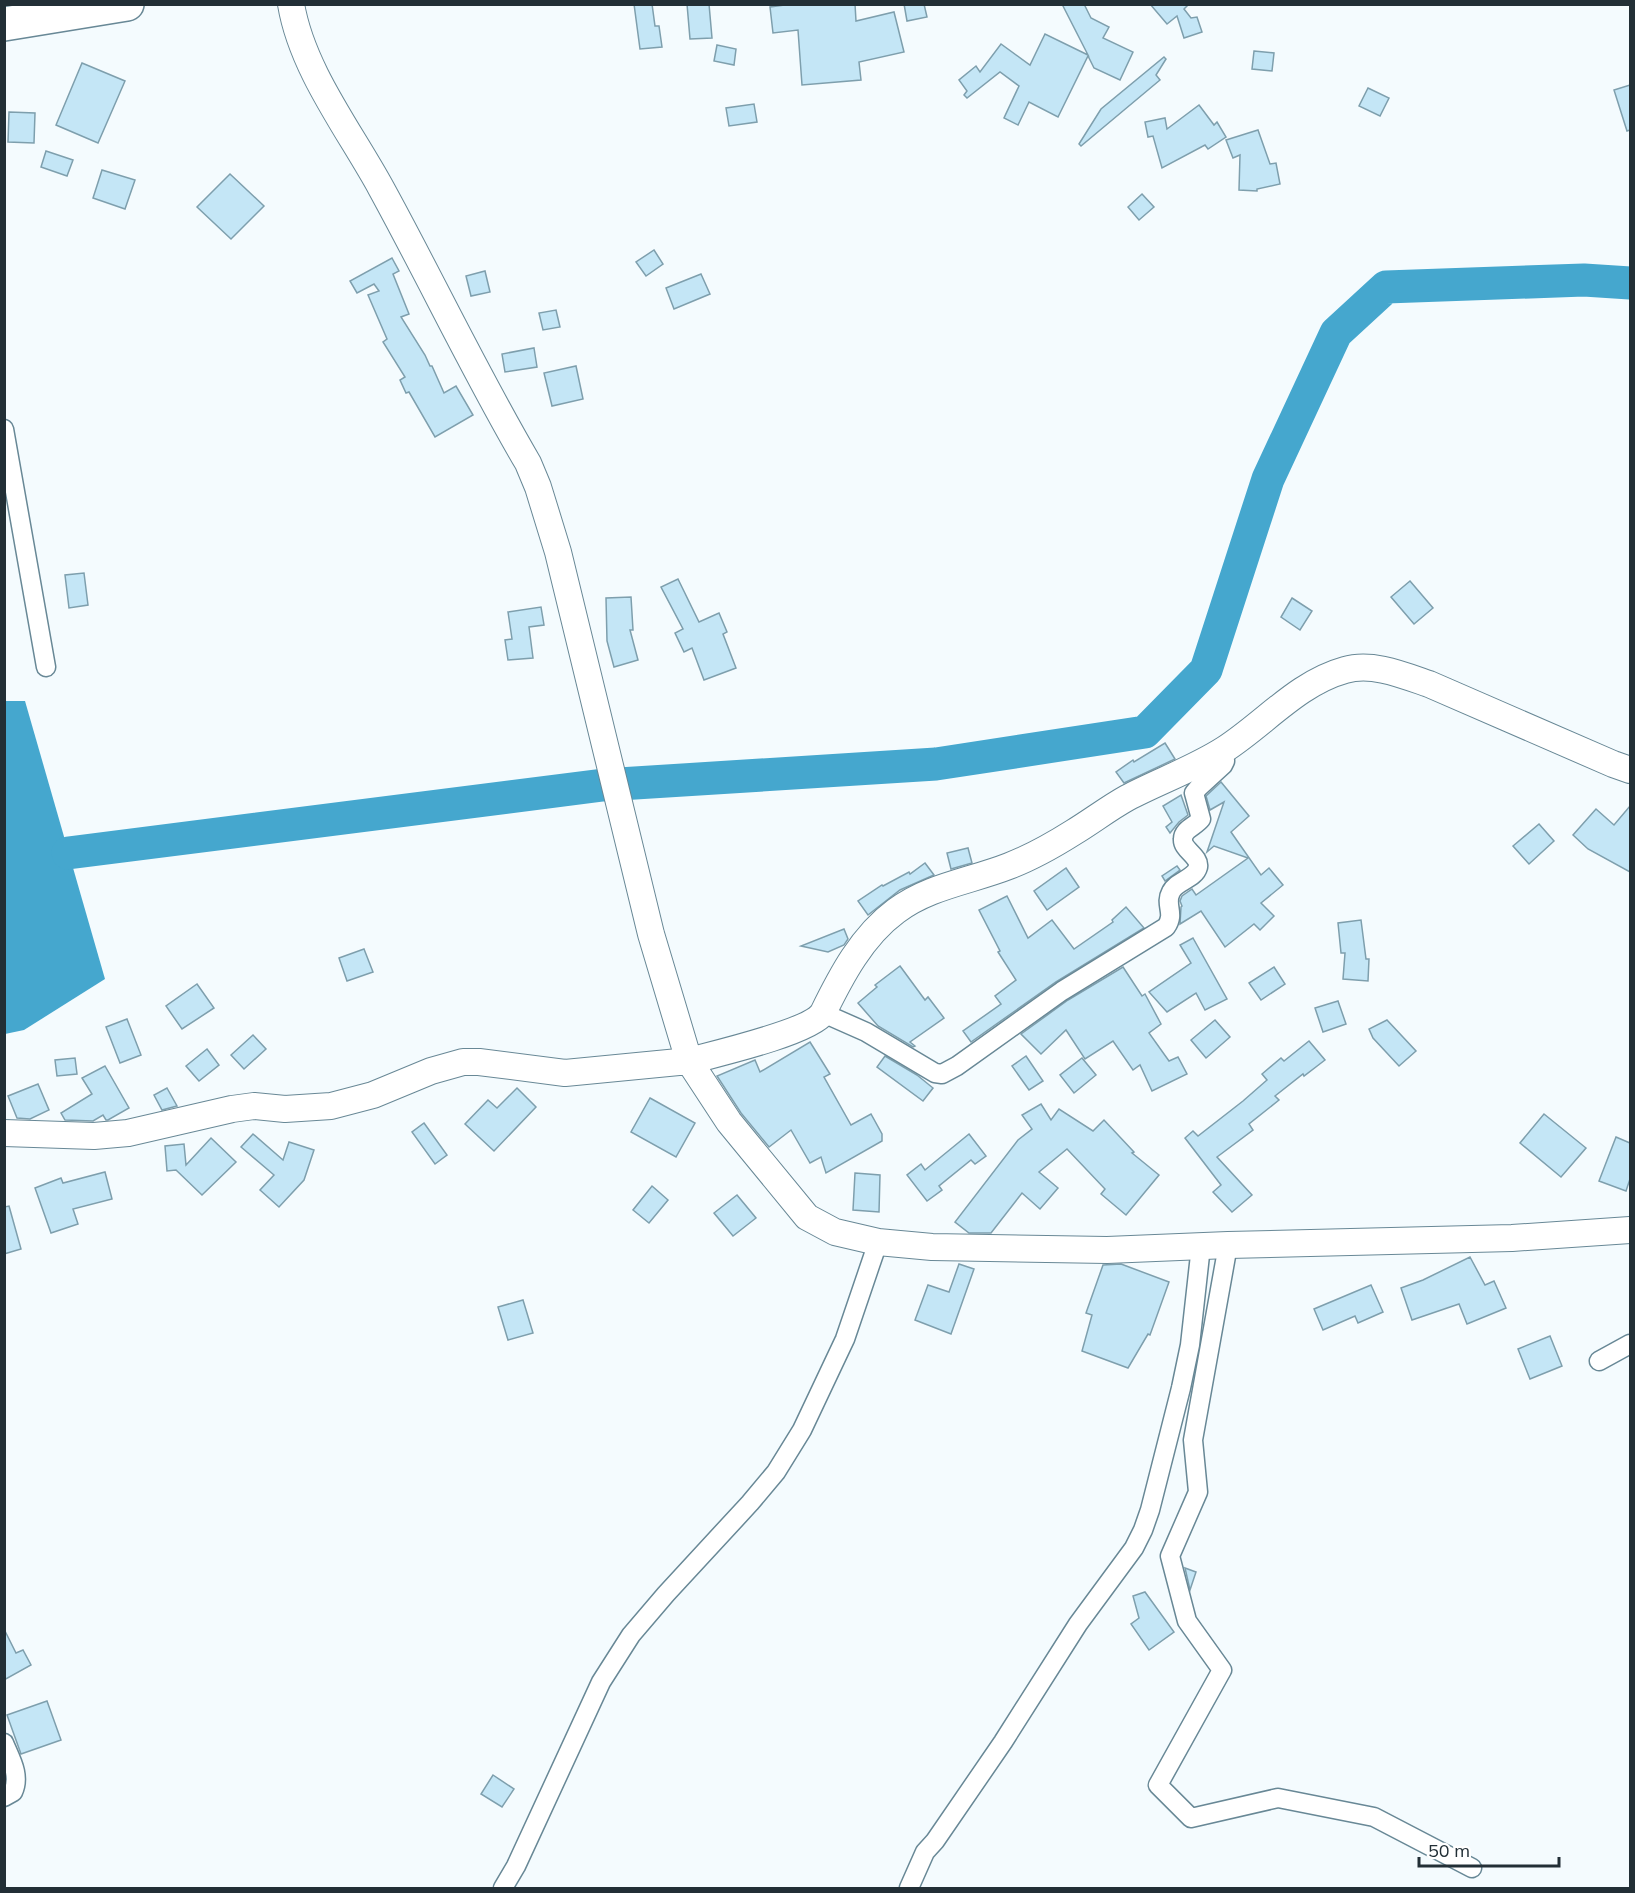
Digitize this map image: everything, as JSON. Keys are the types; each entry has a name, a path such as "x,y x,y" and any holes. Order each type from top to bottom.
{"highway":[{"path":"4,24 127,4"}],"street":[{"path":"291,4 293,20 310,64 381,189 528,463 538,487 553,534 587,668 651,934 689,1061 729,1122 807,1217 847,1236 878,1242 932,1247 1107,1251 1228,1245 1512,1238 1630,1230"},
{"path":"4,429 46,667"},
{"path":"4,1133 38,1136 94,1136 128,1133 197,1115 254,1106 285,1109 331,1106 373,1095 431,1071 463,1062 565,1073 689,1061 802,1027 815,1021 823,1013 859,949 874,930 895,911 930,891 1011,865 1071,834 1126,798 1224,749 1321,678 1356,667 1395,673 1429,684 1630,770"},
{"path":"823,1013 866,1032 935,1073 942,1074 957,1066 1062,991 1166,927 1171,914 1168,901 1172,888 1192,875 1198,867 1198,862 1184,845 1182,837 1201,819 1194,793 1223,765 1224,749"},
{"path":"503,1888 516,1866 601,1682 631,1635 776,1472 802,1430 845,1340 878,1242"},
{"path":"1228,1245 1193,1440 1198,1492 1170,1556 1187,1621 1222,1670 1158,1785 1191,1818 1278,1798 1374,1816 1472,1868"},
{"path":"909,1888 925,1852 1003,1742 1078,1624 1134,1548 1143,1530 1168,1441 1190,1345 1201,1246"},
{"path":"1599,1361 1630,1344"},
{"path":"4,1743 14,1767 16,1779 13,1792 4,1797"}],"water":[{"path":"5,701 25,701 105,979 24,1030 5,1034"}],"building":[{"path":"634,4 652,4 655,26 659,26 662,47 640,49"},
{"path":"687,4 709,4 712,38 690,39"},
{"path":"792,4 855,4 856,21 894,12 904,52 859,62 861,80 802,85 798,30 773,33 770,7"},
{"path":"904,4 924,4 927,17 907,21"},
{"path":"1062,4 1084,4 1091,18 1109,27 1103,38 1133,52 1120,80 1094,68 1088,56 1058,117 1029,102 1018,125 1004,118 1019,86 1000,72 967,98 964,95 967,91 959,80 976,66 980,72 1001,44 1030,65 1045,34 1088,55"},
{"path":"1150,4 1189,4 1184,9 1191,18 1197,17 1202,32 1184,38 1177,16 1167,24"},
{"path":"717,45 736,49 734,65 714,61"},
{"path":"1254,51 1274,53 1272,71 1252,69"},
{"path":"1164,57 1166,59 1156,75 1160,80 1081,146 1079,144 1101,109"},
{"path":"82,63 125,81 98,143 56,125"},
{"path":"1630,85 1630,130 1627,131 1614,90"},
{"path":"1368,88 1389,98 1380,116 1359,106"},
{"path":"754,104 757,122 729,126 726,108"},
{"path":"1199,105 1214,125 1217,122 1226,137 1208,149 1205,145 1162,168 1153,136 1148,137 1145,122 1165,118 1167,129"},
{"path":"9,112 35,113 34,143 8,142"},
{"path":"1258,130 1270,164 1276,163 1280,184 1257,189 1257,191 1239,190 1240,155 1233,158 1226,140"},
{"path":"46,151 73,160 67,176 41,167"},
{"path":"102,170 135,180 125,209 93,198"},
{"path":"230,174 264,206 231,239 197,207"},
{"path":"1142,194 1154,207 1139,220 1128,207"},
{"path":"654,250 663,264 646,276 636,262"},
{"path":"392,258 399,271 393,274 409,314 401,317 432,366 444,393 456,386 473,415 435,437 409,392 406,393 400,380 405,377 383,342 387,339 368,295 379,291 374,284 357,293 350,281"},
{"path":"485,271 490,292 471,296 466,276"},
{"path":"701,274 710,294 674,309 666,288"},
{"path":"556,310 560,327 543,330 539,313"},
{"path":"534,348 537,367 505,372 502,354"},
{"path":"576,366 583,399 552,406 544,373"},
{"path":"84,573 88,605 69,608 65,575"},
{"path":"678,579 699,622 719,613 727,632 723,634 736,668 704,680 692,648 684,652 675,633 683,629 661,587"},
{"path":"1410,581 1433,608 1414,624 1391,597"},
{"path":"631,597 633,630 630,630 638,660 614,667 607,641 606,598"},
{"path":"1292,598 1312,611 1300,630 1281,617"},
{"path":"541,607 544,625 529,627 533,658 508,660 505,640 512,639 508,612"},
{"path":"1165,743 1175,759 1124,783 1116,772"},
{"path":"1221,782 1249,816 1231,832 1261,875 1269,868 1283,885 1261,903 1274,916 1260,930 1254,924 1225,947 1201,911 1180,924 1182,896 1192,889 1196,895 1248,858 1214,846 1207,852 1224,802 1210,810 1206,796"},
{"path":"1181,795 1188,815 1170,833 1166,827 1172,822 1163,806"},
{"path":"1630,806 1630,872 1588,849 1573,835 1596,809 1614,825"},
{"path":"1539,824 1554,841 1529,864 1513,846"},
{"path":"968,848 972,863 951,869 947,853"},
{"path":"925,863 934,875 900,890 868,915 858,901 882,885 909,872 910,874"},
{"path":"1177,866 1180,870 1165,881 1162,876"},
{"path":"1066,868 1079,887 1047,910 1034,891"},
{"path":"1007,896 1028,938 1052,920 1074,949 1113,922 1112,920 1126,907 1144,928 1056,982 971,1042 963,1031 1001,1004 995,996 1016,980 998,952 1000,951 979,910"},
{"path":"1361,920 1366,959 1369,959 1368,981 1343,979 1345,953 1341,953 1338,923"},
{"path":"844,929 848,939 844,945 828,952 801,946"},
{"path":"1193,938 1227,999 1205,1010 1196,993 1167,1012 1149,992 1191,963 1180,945"},
{"path":"364,949 373,972 347,981 339,958"},
{"path":"900,966 925,1000 928,997 944,1018 910,1042 915,1046 913,1047 878,1026 858,1003 877,987 875,985"},
{"path":"1123,967 1142,996 1145,994 1161,1024 1149,1033 1169,1061 1178,1057 1187,1074 1152,1091 1140,1065 1133,1070 1113,1041 1085,1059 1066,1030 1041,1054 1021,1034 1068,1000"},
{"path":"1274,967 1285,984 1261,1000 1249,983"},
{"path":"197,984 214,1008 182,1029 166,1006"},
{"path":"1338,1001 1346,1024 1323,1032 1315,1008"},
{"path":"127,1019 141,1055 120,1063 106,1027"},
{"path":"1215,1020 1230,1037 1206,1058 1191,1040"},
{"path":"1387,1020 1416,1051 1399,1066 1373,1038 1369,1029"},
{"path":"253,1035 266,1049 244,1069 231,1055"},
{"path":"1309,1041 1325,1060 1275,1096 1279,1100 1249,1124 1253,1130 1217,1157 1252,1195 1232,1212 1213,1192 1221,1185 1185,1138 1193,1131 1198,1136 1243,1101 1267,1080 1262,1074 1281,1058 1284,1061"},
{"path":"810,1042 830,1074 824,1077 851,1125 871,1114 882,1134 882,1141 826,1173 821,1157 810,1163 791,1130 769,1147 741,1113 717,1076 755,1060 760,1072"},
{"path":"207,1049 219,1065 199,1081 186,1066"},
{"path":"885,1056 917,1075 933,1088 923,1101 877,1067"},
{"path":"1026,1056 1043,1081 1029,1090 1012,1066"},
{"path":"75,1058 77,1074 57,1076 55,1060"},
{"path":"1082,1058 1096,1075 1074,1093 1060,1075"},
{"path":"105,1066 129,1108 108,1120 103,1115 93,1121 65,1120 61,1113 92,1094 82,1078"},
{"path":"38,1084 49,1110 30,1119 17,1118 8,1096"},
{"path":"167,1088 177,1106 162,1110 154,1095"},
{"path":"517,1088 536,1107 494,1151 465,1124 488,1100 497,1108"},
{"path":"650,1098 695,1123 676,1157 631,1132"},
{"path":"1041,1104 1051,1120 1059,1109 1093,1131 1104,1120 1134,1152 1132,1153 1159,1175 1126,1215 1101,1194 1105,1189 1067,1149 1039,1172 1058,1188 1040,1209 1022,1193 991,1233 969,1233 955,1222 1018,1140 1032,1129 1022,1115"},
{"path":"1544,1114 1586,1148 1561,1177 1520,1143"},
{"path":"424,1123 447,1155 435,1164 412,1132"},
{"path":"253,1134 283,1160 289,1142 314,1150 304,1180 279,1207 260,1190 274,1175 241,1147"},
{"path":"969,1134 986,1156 975,1164 971,1160 939,1186 942,1190 927,1201 907,1175 921,1164 925,1170"},
{"path":"1616,1137 1630,1143 1630,1179 1626,1191 1599,1181"},
{"path":"211,1138 236,1162 202,1195 176,1170 167,1171 165,1146 184,1144 186,1165"},
{"path":"105,1172 112,1199 73,1209 78,1224 51,1233 35,1188 61,1178 63,1183"},
{"path":"855,1173 880,1175 879,1212 853,1210"},
{"path":"652,1186 668,1200 649,1223 633,1210"},
{"path":"737,1195 756,1218 733,1236 714,1213"},
{"path":"9,1206 21,1249 4,1254 4,1207"},
{"path":"1470,1257 1485,1285 1494,1281 1506,1308 1467,1324 1459,1304 1412,1320 1401,1288"},
{"path":"959,1264 974,1269 951,1334 915,1320 928,1285 949,1292"},
{"path":"1121,1264 1169,1282 1150,1335 1148,1334 1128,1368 1082,1351 1092,1315 1086,1313 1103,1265"},
{"path":"1371,1285 1383,1312 1358,1323 1355,1316 1323,1330 1314,1309"},
{"path":"523,1300 533,1333 508,1340 498,1307"},
{"path":"1550,1336 1562,1366 1530,1379 1518,1349"},
{"path":"1185,1568 1196,1572 1190,1590"},
{"path":"1145,1592 1174,1632 1149,1650 1131,1624 1139,1618 1133,1596"},
{"path":"4,1629 16,1653 23,1650 31,1665 4,1680"},
{"path":"47,1701 61,1740 21,1754 7,1715"},
{"path":"493,1775 514,1789 502,1807 481,1794"}],"waterway":[{"path":"68,853 603,785 936,764 1145,732 1206,670 1268,479 1336,333 1386,287 1584,280 1630,283"}]}
